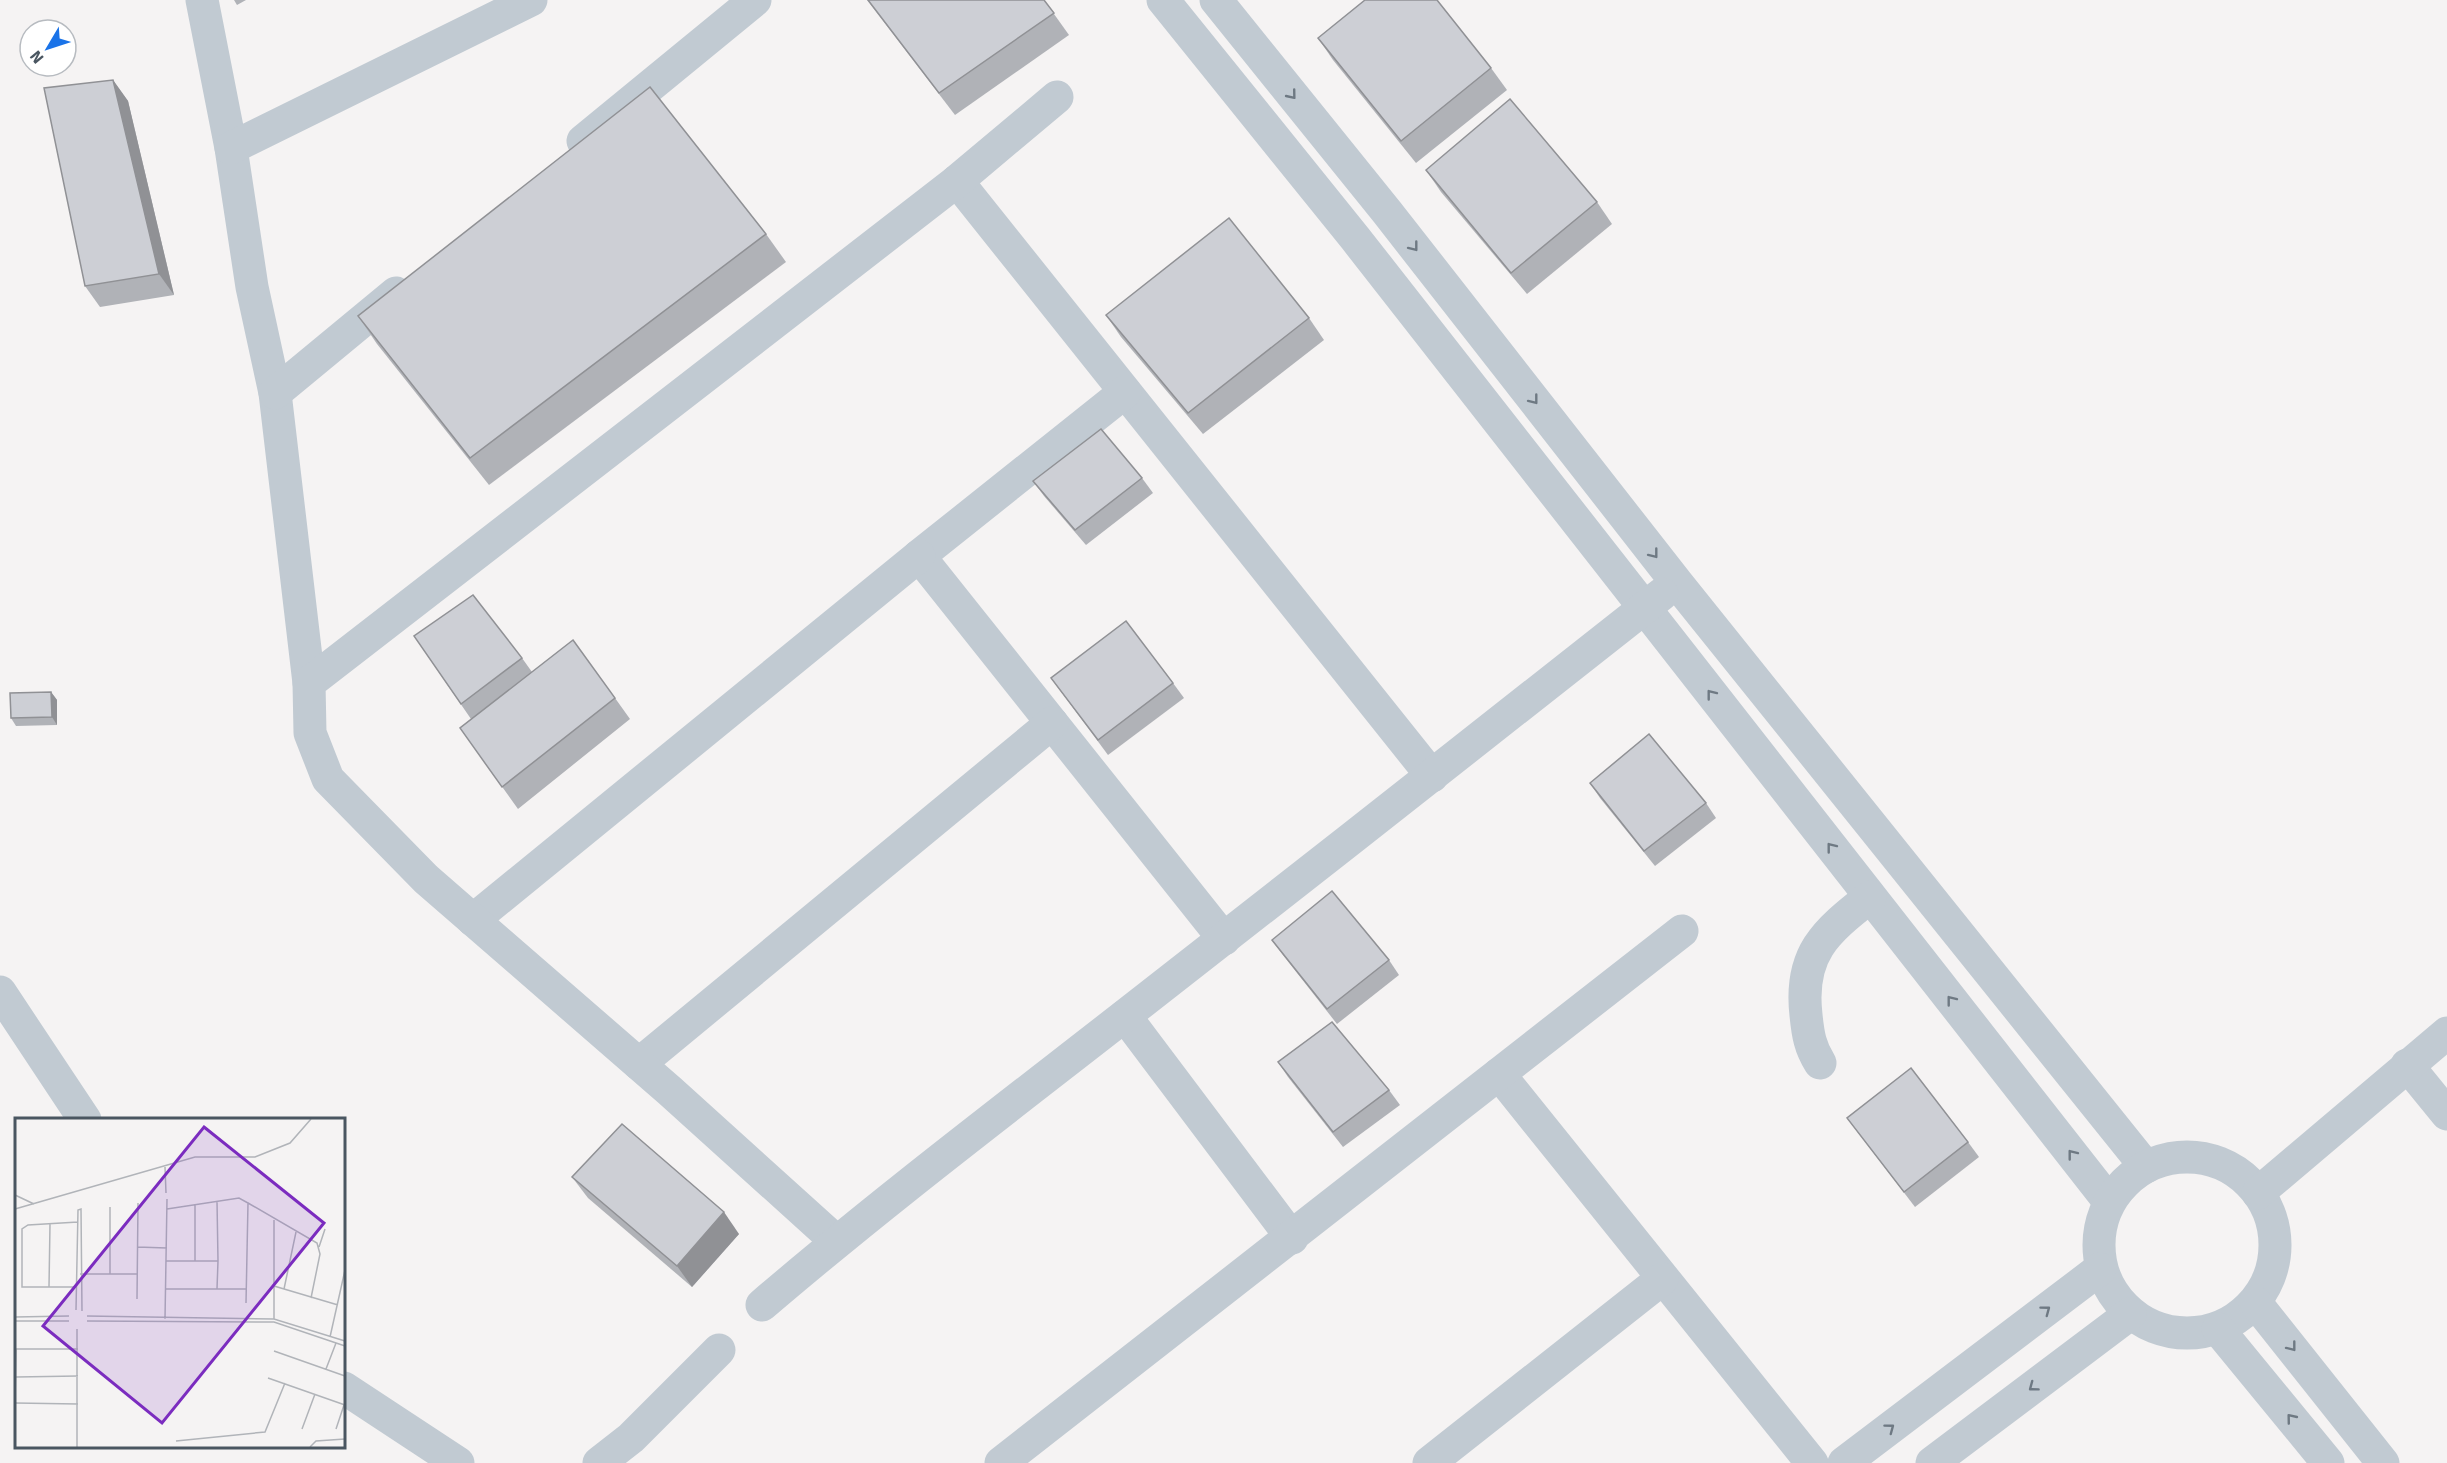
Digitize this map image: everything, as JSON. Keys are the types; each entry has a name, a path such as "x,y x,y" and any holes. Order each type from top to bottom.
{"street":[{"path":"202,0 231,148 252,287 275,393 309,684 309,733 328,779 426,879 639,1064 836,1241"},
{"path":"231,148 531,0"},
{"path":"561,159 756,0"},
{"path":"1163,0 1355,238 2108,1200"},
{"path":"1216,0 1387,212 1677,583 2146,1167"},
{"path":"1229,84 1262,57"},
{"path":"309,684 957,181 1057,97"},
{"path":"957,181 1432,776"},
{"path":"1355,238 1387,212"},
{"path":"275,393 423,272"},
{"path":"473,920 919,555 1125,392"},
{"path":"919,555 1224,939"},
{"path":"762,1305 836,1241 1677,583"},
{"path":"639,1064 1052,723"},
{"path":"1820,1063 1809,1046 1804,1000 1809,961 1831,928 1870,897"},
{"path":"1001,1463 1292,1238 1682,931"},
{"path":"0,992 85,1118"},
{"path":"1125,1016 1292,1238"},
{"path":"2258,1193 2447,1033"},
{"path":"2408,1065 2447,1114"},
{"path":"1499,1074 1812,1463"},
{"path":"2178,1157 2200,1158 2222,1165 2242,1177 2258,1193 2270,1214 2275,1237 2274,1260 2267,1282 2255,1302 2239,1317 2218,1329 2195,1334 2173,1333 2150,1326 2130,1314 2100,1269 2099,1231 2108,1200 2134,1173 2146,1167 2178,1157"},
{"path":"1844,1463 2100,1269"},
{"path":"1430,1463 1662,1279"},
{"path":"2255,1302 2383,1463"},
{"path":"1954,1457 2130,1314"},
{"path":"2218,1329 2328,1463"},
{"path":"599,1463 631,1438 719,1350"},
{"path":"345,1389 458,1463"}],"building":[{"path":"868,0 1044,0 1054,13 939,93"},
{"path":"1365,0 1437,0 1491,68 1401,141 1318,38"},
{"path":"113,80 159,274 85,286 44,88"},
{"path":"650,87 766,234 470,458 358,316"},
{"path":"1510,99 1597,202 1511,273 1426,170"},
{"path":"1229,218 1309,318 1188,413 1106,315"},
{"path":"1101,429 1142,478 1075,530 1033,481"},
{"path":"473,595 522,658 461,704 414,636"},
{"path":"1126,621 1173,683 1098,740 1051,678"},
{"path":"573,640 615,698 502,787 460,728"},
{"path":"51,692 52,717 11,718 10,693"},
{"path":"1649,734 1706,803 1644,851 1590,783"},
{"path":"1332,891 1389,960 1327,1009 1272,940"},
{"path":"1332,1022 1389,1090 1333,1132 1278,1062"},
{"path":"1911,1068 1968,1142 1904,1192 1847,1118"},
{"path":"622,1124 724,1212 677,1266 572,1177"}]}
